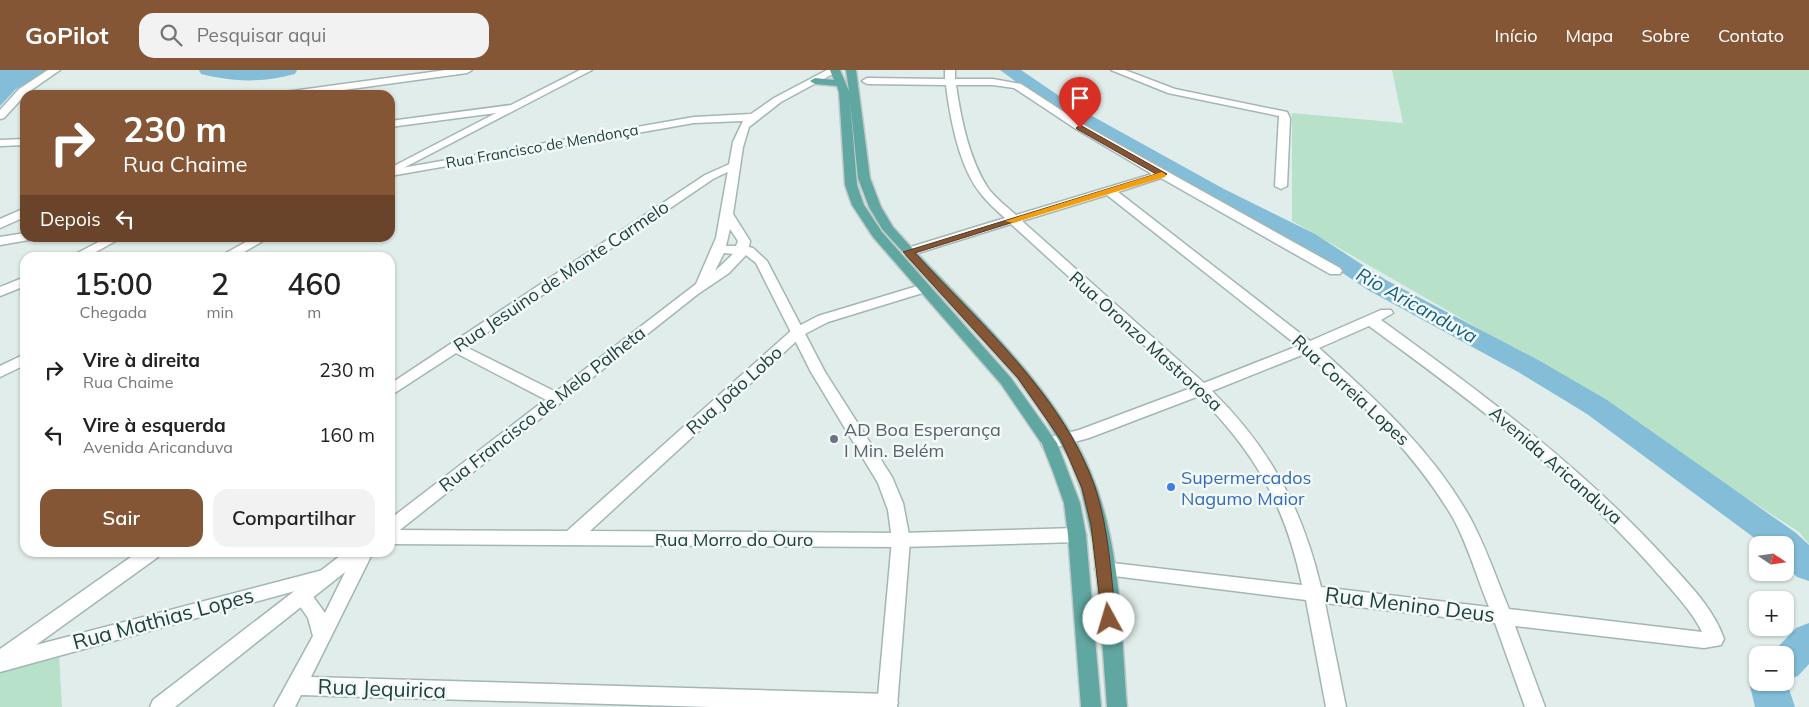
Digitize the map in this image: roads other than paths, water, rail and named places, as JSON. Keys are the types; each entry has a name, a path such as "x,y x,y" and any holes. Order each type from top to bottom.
{"main road":[{"path":"835,70 842,84 850,176 858,205 877,234 1058,441 1077,535 1091,707"},
{"path":"852,70 864,178 875,207 888,229 908,252 1022,375 1058,441 1088,488 1098,525 1118,707"},
{"path":"815,81 842,84"}],"street":[{"path":"25,90 55,70"},
{"path":"321,90 467,70"},
{"path":"395,169 587,70"},
{"name":"Rua Francisco de Melo Palheta","path":"801,86 806,79 821,70"},
{"name":"Rua Francisco de Melo Palheta","path":"693,291 711,268 720,249 734,165 743,130 756,116 801,86 835,70"},
{"path":"1116,70 1172,91 1284,114 1286,118 1281,186"},
{"path":"867,81 950,75 1017,86 1080,128 1213,204 1299,249 1335,271"},
{"name":"Rua Oronzo Mastrorosa","path":"950,75 958,118 976,181 1013,220 1203,389 1238,429 1275,483 1295,527 1314,592 1336,707"},
{"path":"0,116 20,95"},
{"name":"Rua Francisco de Mendonça","path":"395,171 694,120 774,104"},
{"path":"395,123 477,111 515,108"},
{"name":"Rua Francisco de Mendonça","path":"694,120 756,116"},
{"path":"0,143 20,142"},
{"name":"Rua Jesuino de Monte Carmelo","path":"395,388 709,177 734,165"},
{"path":"908,252 1163,174"},
{"name":"Rua Correia Lopes","path":"1110,191 1310,347 1383,415 1410,444 1442,485 1466,527 1502,615 1534,707"},
{"path":"0,224 20,214"},
{"path":"727,214 742,234 744,241 743,250"},
{"path":"0,241 20,238"},
{"path":"87,252 108,242"},
{"path":"235,252 254,242"},
{"path":"720,249 743,250 754,253 761,261 818,372 886,481 895,500 900,517 901,540 887,705"},
{"name":"Rua Francisco de Melo Palheta","path":"395,524 693,291 728,268 743,250"},
{"path":"0,292 20,282"},
{"name":"Rua João Lobo","path":"571,538 798,332 823,319 924,288"},
{"name":"Avenida Aricanduva","path":"1310,347 1378,316 1505,418 1605,507 1660,561 1710,626 1714,636"},
{"path":"455,347 555,398"},
{"path":"1058,441 1203,389 1310,347"},
{"path":"0,372 20,362"},
{"name":"Rua Morro do Ouro","path":"395,537 901,540 1077,535"},
{"path":"0,661 145,557"},
{"path":"160,707 352,557"},
{"path":"284,707 324,637 362,557"},
{"name":"Rua Menino Deus","path":"1104,569 1314,592 1704,640 1714,639 1714,636"},
{"name":"Rua Mathias Lopes","path":"0,661 198,608 328,576"},
{"path":"302,596 317,615 324,637"},
{"name":"Rua Jequirica","path":"296,686 887,705"}],"water":[{"path":"0,70 49,70 16,89 0,106"}],"waterway":[{"path":"208,70 238,76 268,75 288,70"},
{"name":"Rio Aricanduva","path":"1009,70 1067,110 1216,194 1307,239 1377,285 1530,367 1597,407 1784,542 1809,567"},
{"name":"Rio Aricanduva","path":"1794,655 1809,639"},
{"name":"Rio Aricanduva","path":"1771,691 1775,707"}],"place":[{"name":"AD Boa Esperança I Min. Belém","path":"834,439"},
{"name":"Supermercados Nagumo Maior","path":"1171,487"}]}
